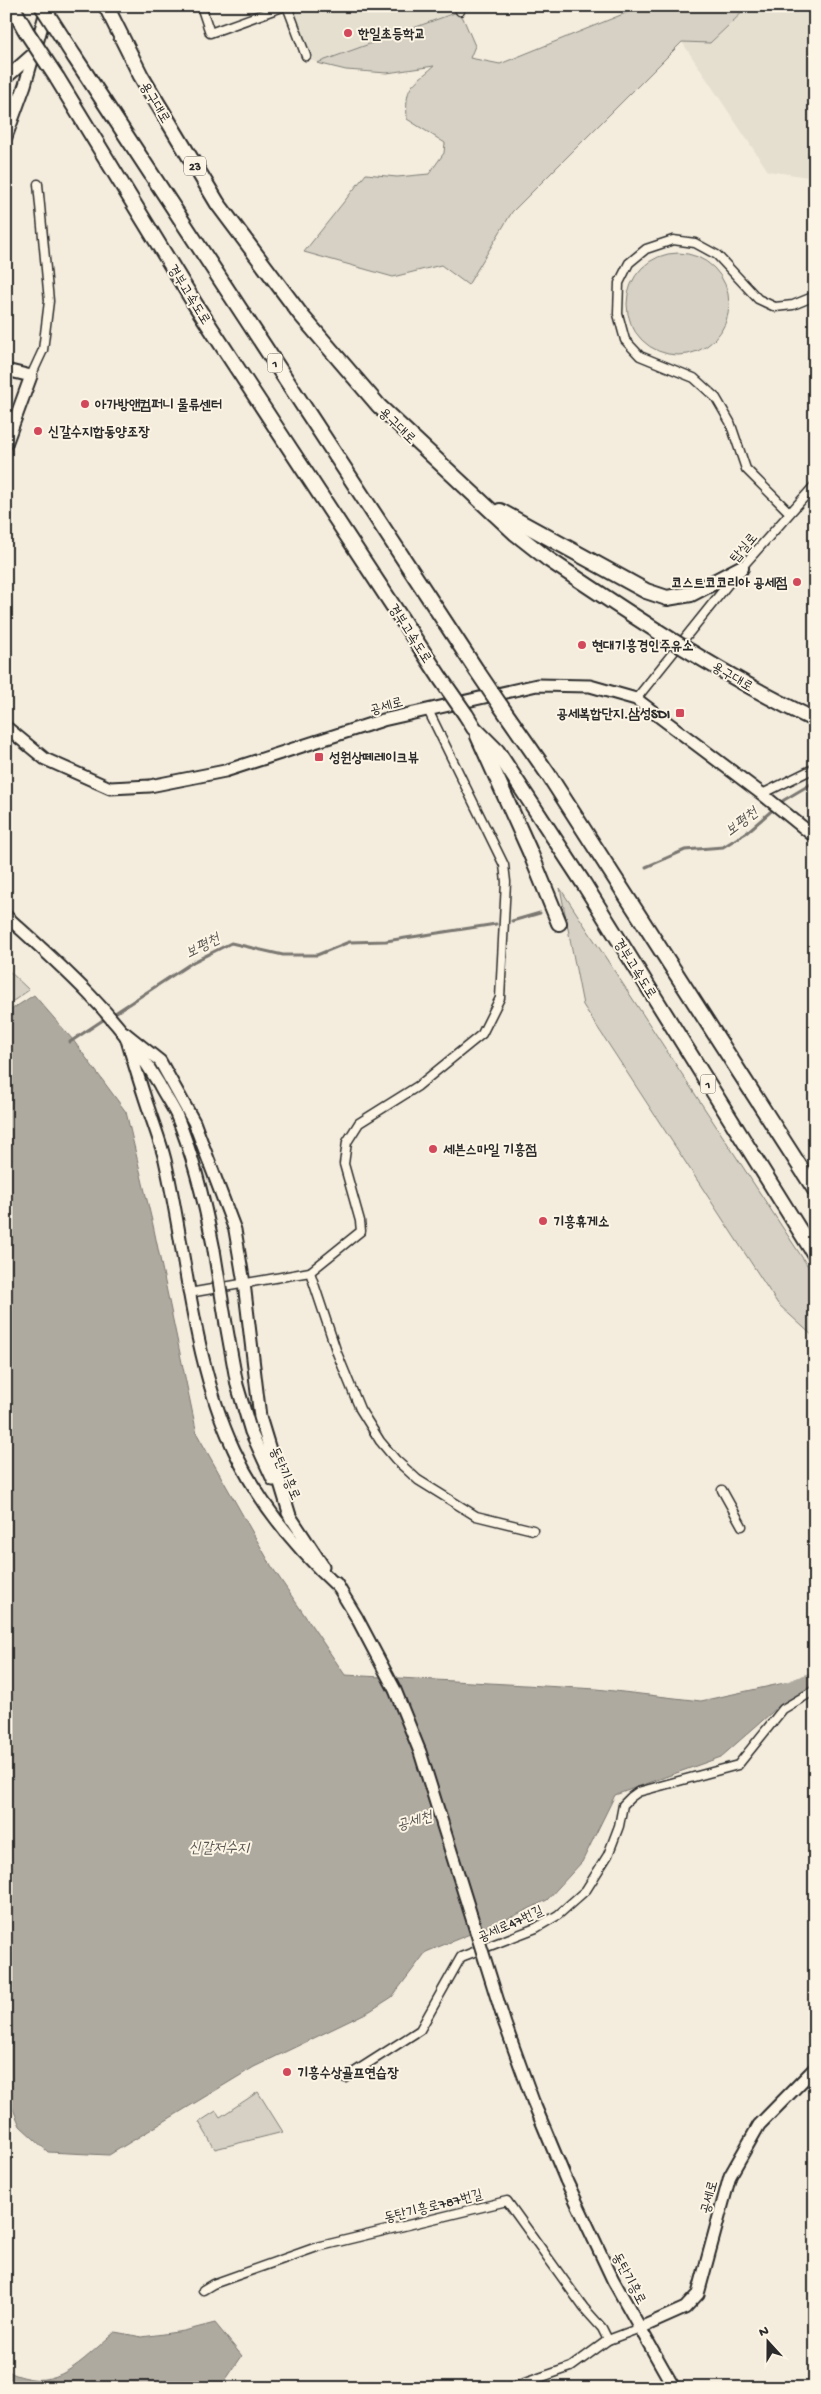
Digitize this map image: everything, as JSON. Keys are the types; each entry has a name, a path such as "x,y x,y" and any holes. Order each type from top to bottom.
{"highway":[{"name":"경부고속도로","path":"12,6 196,304 441,679 474,728 498,751 579,876 815,1255"},
{"name":"1","path":"42,6 500,705 548,774 815,1190"},
{"name":"용구대로","path":"106,6 141,76 218,204 301,315 379,406 515,533 548,559 652,628 758,691 815,720"},
{"path":"480,500 646,591 667,598 691,594 741,568"},
{"path":"474,728 530,852 548,898 554,923"}],"main road":[{"path":"6,137 48,6"},
{"path":"6,78 34,53"},
{"path":"6,370 31,376 6,444"},
{"name":"공세로","path":"6,727 45,758 110,788 150,786 226,770 384,720 536,685 590,686 636,698 765,796 815,837"},
{"path":"6,916 64,968 122,1029 160,1062 194,1122 235,1230 244,1283 260,1416 291,1519"},
{"path":"122,1029 165,1158 189,1292 204,1363 216,1407 234,1451 264,1503 310,1561 339,1588"},
{"name":"동탄기흥로","path":"122,1029 148,1066 176,1114 206,1207 237,1385 251,1432 291,1519 339,1588 395,1690 420,1752 505,2024 533,2101 566,2180 613,2280 674,2388"},
{"name":"공세로","path":"640,2328 685,2308 698,2294 730,2176 759,2125 815,2068"}],"street":[{"path":"200,6 210,33 286,6 306,56"},
{"path":"6,94 18,102"},
{"path":"31,376 43,350 50,301 38,184"},
{"path":"789,512 746,469 730,422 716,398 694,378 640,356 625,340 618,314 619,283 629,263 646,249 673,240 695,243 717,255 758,299 775,307 793,305 815,296"},
{"name":"탑실로","path":"636,698 741,568 815,485"},
{"path":"189,1292 310,1272 361,1231 344,1164 347,1142 359,1123 418,1086 482,1034 500,998 506,882 504,865 428,710"},
{"path":"765,796 815,768"},
{"path":"310,1272 337,1353 360,1410 380,1441 396,1460 418,1480 476,1516 533,1530"},
{"path":"722,1490 742,1526"},
{"name":"공세로47번길","path":"346,2078 420,2030 461,1957 536,1928 558,1915 586,1890 608,1855 619,1826 623,1806 630,1797 638,1792 738,1764 783,1709 815,1690"},
{"name":"동탄기흥로787번길","path":"203,2290 213,2284 317,2247 507,2201 584,2308 602,2328 608,2340"},
{"path":"510,2388 571,2367 608,2340 640,2328"}],"shaded area":[{"name":"한일초등학교","path":"287,6 458,6 460,11 317,63 306,56"},
{"path":"643,6 749,6 710,43 682,42 512,212 468,285 441,265 393,277 304,252 366,174 397,177 429,174 444,153 445,143 407,119 407,99 411,87 434,66 387,73 346,70 317,63 460,11 475,46 470,58 500,64"},
{"path":"749,6 815,6 815,178 768,171 682,42 710,43"},
{"path":"678,253 697,257 714,268 725,285 729,304 725,323 714,340 697,351 678,355 659,351 642,340 631,323 627,304 631,285 642,268 659,257"},
{"path":"560,888 815,1277 815,1338 778,1304 583,1005"},
{"path":"6,968 29,990 6,1006"},
{"path":"258,2092 283,2132 215,2149 199,2122 216,2111 220,2117"}],"water":[{"name":"신갈저수지","path":"34,995 73,1040 126,1112 153,1225 197,1434 272,1567 345,1675 597,1689 701,1701 812,1677 721,1757 615,1795 582,1862 547,1900 514,1916 426,1952 392,1997 370,2011 254,2067 109,2155 48,2152 20,2126 6,2092 6,1013"},
{"path":"215,2323 242,2356 220,2388 6,2388 6,2368 12,2373 23,2377 50,2378 62,2374 73,2367 115,2332 142,2337 184,2331"}],"waterway":[{"name":"보평천","path":"646,867 685,850 723,847 746,833 784,800 811,784 815,784"},
{"name":"보평천","path":"512,921 540,913"},
{"name":"보평천","path":"112,1015 193,962 231,943 283,955 317,955 349,942 386,941 496,924"},
{"name":"보평천","path":"70,1042 106,1018"},
{"name":"공세천","path":"780,1694 815,1680"}],"place":[{"name":"한일초등학교","path":"348,33"},
{"name":"아가방앤컴퍼니 물류센터","path":"85,404"},
{"name":"신갈수지합동양조장","path":"38,431"},
{"name":"코스트코코리아 공세점","path":"797,582"},
{"name":"현대기흥경인주유소","path":"582,645"},
{"name":"공세복합단지.삼성SDI","path":"680,713"},
{"name":"성원상떼레이크뷰","path":"319,757"},
{"name":"세븐스마일 기흥점","path":"433,1149"},
{"name":"기흥휴게소","path":"543,1221"},
{"name":"기흥수상골프연습장","path":"287,2072"}]}
